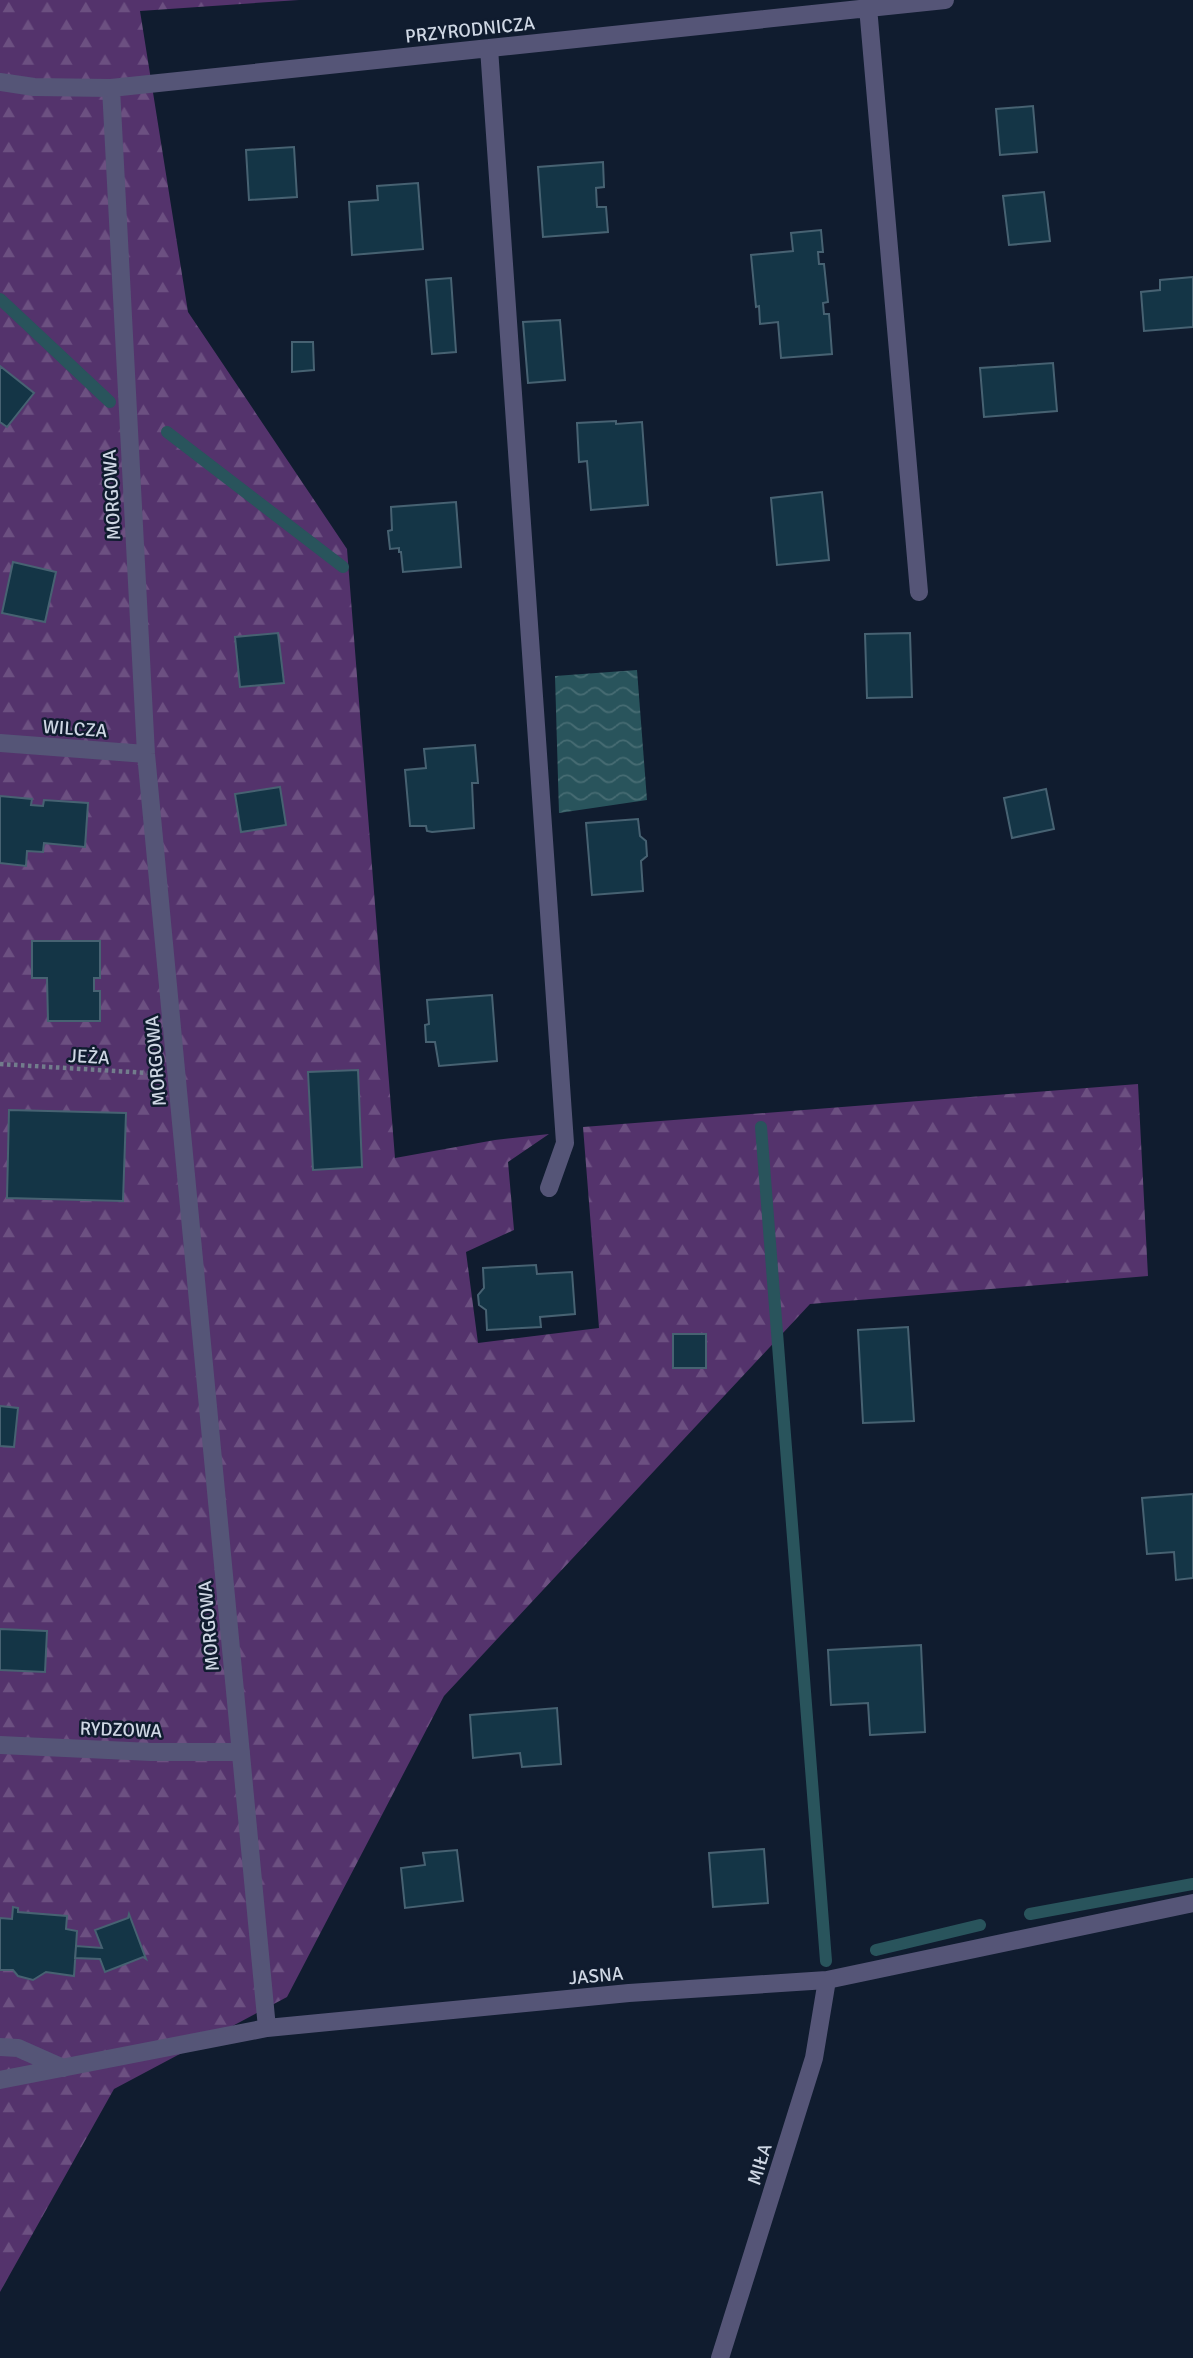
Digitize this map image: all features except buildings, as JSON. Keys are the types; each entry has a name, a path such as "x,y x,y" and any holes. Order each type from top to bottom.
{"street":[{"name":"PRZYRODNICZA","path":"0,82 34,87 111,88 489,48 845,5 868,8 945,0"},
{"path":"868,8 919,592"},
{"path":"489,48 565,1143 549,1188"},
{"name":"MORGOWA","path":"111,88 146,754 267,2028"},
{"name":"WILCZA","path":"0,743 146,754"},
{"name":"RYDZOWA","path":"0,1745 151,1752 241,1752"},
{"name":"JASNA","path":"0,2080 267,2028 629,1993 827,1980 1193,1903"},
{"name":"MIŁA","path":"720,2358 814,2058 827,1980"},
{"path":"0,2047 18,2048 63,2068"}],"path":[{"name":"JEŻA","path":"0,1065 177,1075"}],"green space":[{"path":"0,0 299,0 140,11 188,312 347,549 395,1158 495,1140 549,1134 508,1162 514,1230 466,1252 478,1343 599,1328 583,1127 1138,1084 1148,1276 810,1304 444,1696 287,1997 114,2089 0,2292"}],"water":[{"path":"637,670 647,800 559,813 555,676"}],"waterway":[{"path":"0,299 110,402"},
{"path":"167,432 343,567"},
{"path":"761,1127 826,1961"},
{"path":"1030,1914 1193,1884"},
{"path":"876,1950 980,1925"}]}
